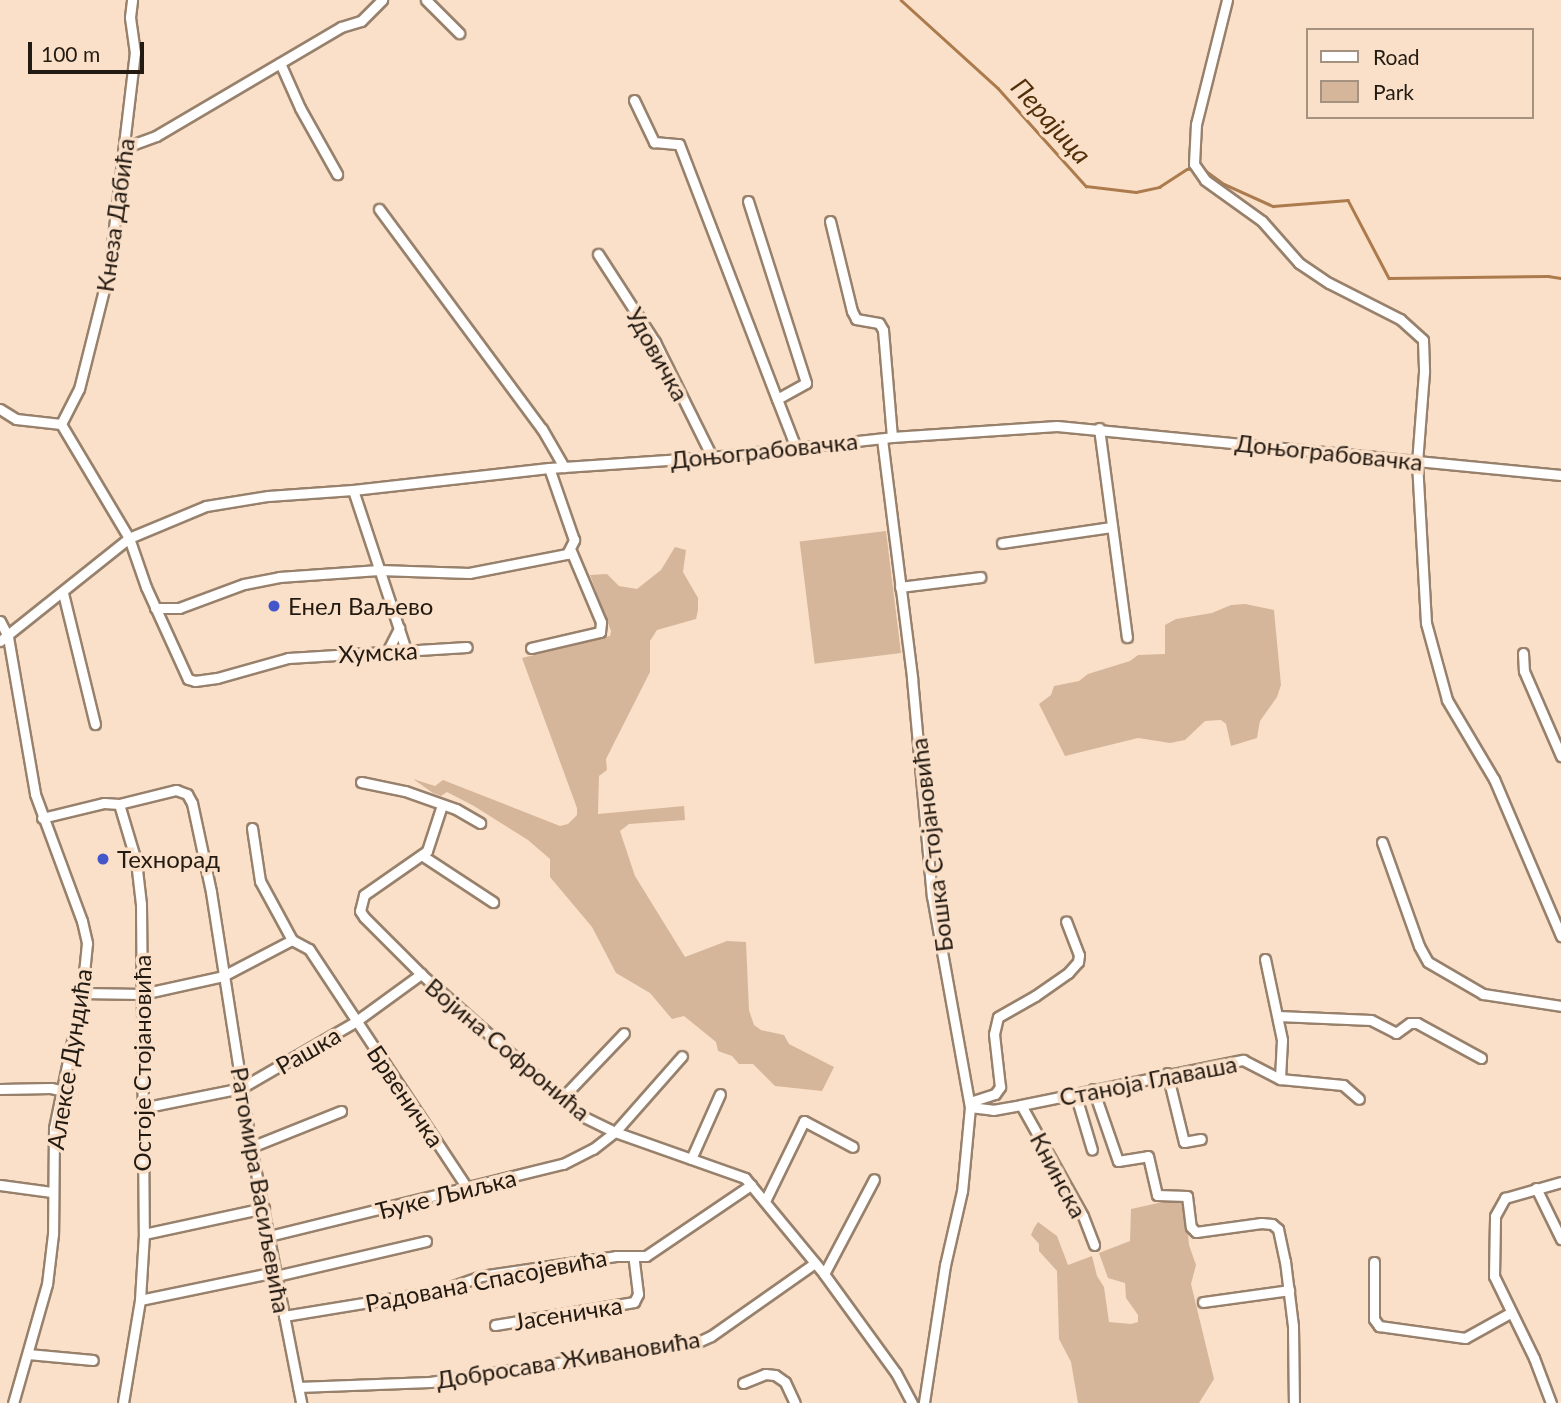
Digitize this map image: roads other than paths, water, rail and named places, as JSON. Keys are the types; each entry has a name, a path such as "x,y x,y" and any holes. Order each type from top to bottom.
{"street":[{"name":"Кнеза Дабића","path":"61,424 79,389 109,270 135,53 130,17 132,0"},
{"path":"125,147 156,136 341,27 361,20 382,0"},
{"path":"426,0 459,33"},
{"path":"1227,0 1196,124 1192,155 1198,173 1262,221 1299,263 1329,283 1400,319 1423,340 1425,358 1417,462 1426,623 1447,699 1494,779 1561,936"},
{"path":"280,63 300,108 337,174"},
{"path":"634,100 654,142 679,144 796,448"},
{"path":"748,201 806,383 777,400"},
{"path":"379,209 542,429 564,467"},
{"name":"Бошка Стојановића","path":"830,221 852,312 856,319 879,323 883,330 887,438 932,897 970,1105 962,1191 946,1265 924,1403"},
{"name":"Удовичка","path":"598,254 655,342 712,457"},
{"path":"0,409 16,419 61,424 129,538 155,608 179,608 264,579 379,570 486,572 571,551"},
{"name":"Доњограбовачка","path":"4,639 129,538 184,514 228,500 353,490 549,468 712,457 887,438 1025,427 1099,428 1561,475"},
{"path":"1099,428 1126,637"},
{"path":"531,648 600,632 601,622 571,551 574,540 549,468"},
{"path":"353,490 406,650"},
{"path":"1002,542 1112,527"},
{"path":"900,587 980,577"},
{"path":"63,593 95,723"},
{"name":"Хумска","path":"155,608 185,676 192,681 217,678 288,658 467,647"},
{"name":"Алексе Дундића","path":"0,621 42,818 86,936 82,993 54,1128 53,1234 47,1284 13,1403"},
{"path":"388,650 399,628"},
{"path":"1523,653 1524,671 1561,756"},
{"path":"361,782 405,791 460,811 480,823"},
{"name":"Ратомира Васиљевића","path":"119,804 176,790 190,798 211,892 251,1147 301,1403"},
{"path":"42,818 104,803 119,804"},
{"name":"Остоје Стојановића","path":"119,804 132,841 137,872 142,994 144,1234 140,1300 123,1403"},
{"path":"442,805 424,856 493,902"},
{"path":"82,993 142,994 223,976 292,940 260,881 253,828"},
{"path":"1382,842 1423,956 1428,962 1475,992 1561,1006"},
{"name":"Војина Софронића","path":"424,856 367,892 360,903 364,917 421,974 580,1115 615,1132 738,1175 751,1185 824,1274 896,1373 912,1403"},
{"path":"970,1105 995,1094 1000,1087 994,1034 998,1017 1046,989 1078,962 1079,955 1066,921"},
{"name":"Брвеничка","path":"292,940 309,949 468,1189"},
{"path":"1265,959 1283,1050 1280,1079"},
{"name":"Рашка","path":"142,1108 241,1088 355,1022 421,974"},
{"path":"1278,1016 1371,1020 1396,1032 1410,1023 1418,1023 1481,1058"},
{"path":"561,1099 624,1033"},
{"name":"Ђуке Љиљка","path":"269,1236 563,1164 593,1149 615,1132 682,1056"},
{"name":"Станоја Главаша","path":"970,1105 993,1110 1167,1073 1243,1060 1280,1079 1337,1083 1359,1099"},
{"path":"1167,1073 1184,1142 1201,1139"},
{"path":"0,1089 60,1090"},
{"path":"1094,1089 1118,1161 1148,1156 1157,1195 1187,1196 1191,1227 1196,1233 1261,1223 1275,1226 1279,1232 1289,1290 1294,1403"},
{"path":"1075,1093 1091,1150"},
{"path":"691,1159 720,1094"},
{"name":"Книнска","path":"1021,1105 1083,1216 1094,1245"},
{"path":"251,1147 341,1111"},
{"path":"765,1201 804,1121 853,1147"},
{"path":"824,1274 841,1237 874,1179"},
{"path":"1551,1403 1534,1358 1494,1276 1495,1216 1505,1198 1561,1182"},
{"path":"0,1185 52,1192"},
{"name":"Радована Спасојевића","path":"284,1316 442,1290 481,1276 616,1256 646,1256 751,1185"},
{"path":"1536,1188 1561,1240"},
{"path":"144,1234 264,1208"},
{"path":"140,1300 426,1241"},
{"name":"Јасеничка","path":"495,1325 634,1303 638,1294 633,1256"},
{"path":"1374,1262 1374,1319 1379,1326 1465,1338 1510,1313"},
{"name":"Добросава Живановића","path":"298,1387 430,1382 698,1342 711,1336 815,1263"},
{"path":"1203,1302 1289,1290"},
{"path":"27,1354 93,1360"},
{"path":"743,1383 765,1374 775,1375 785,1382 795,1403"}],"waterway":[{"name":"Перајица","path":"901,0 998,88 1086,186 1136,192 1159,187 1187,169 1195,168"},
{"name":"Перајица","path":"1202,168 1224,184 1273,206 1348,200 1389,278 1561,278"}],"place":[{"name":"Енел Ваљево","path":"274,606"},
{"name":"Технорад","path":"103,859"}]}
